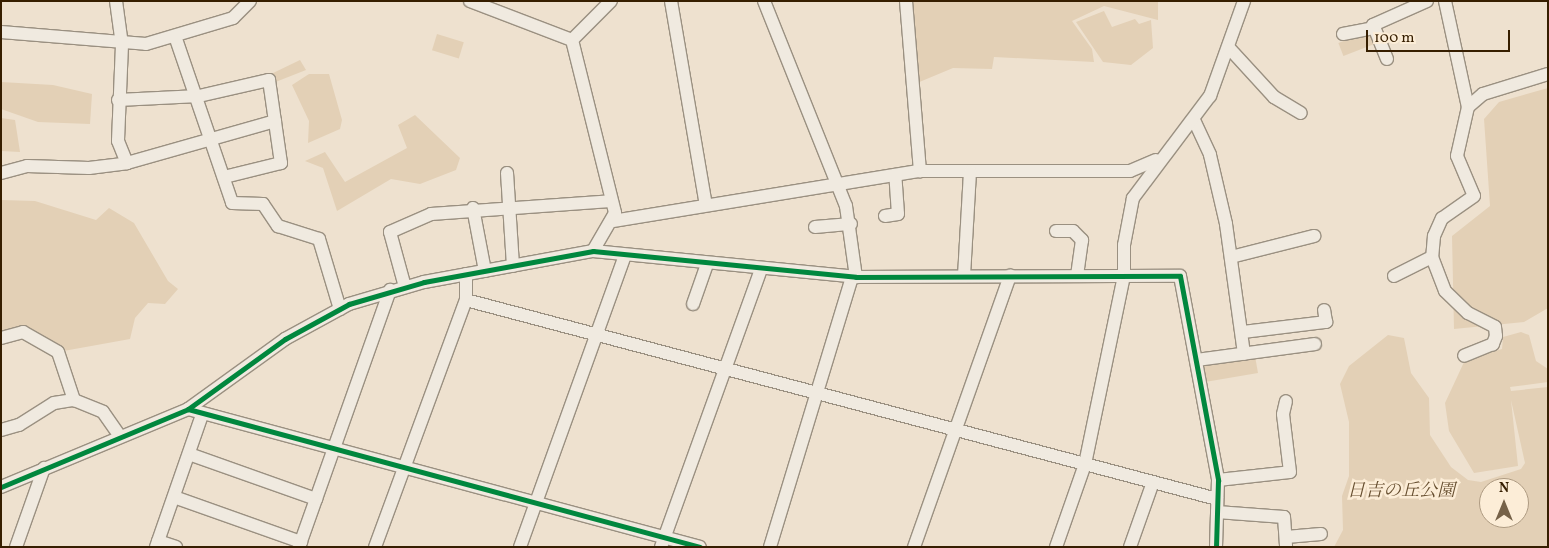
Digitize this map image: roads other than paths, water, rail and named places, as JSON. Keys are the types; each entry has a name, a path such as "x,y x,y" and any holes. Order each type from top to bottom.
{"street":[{"path":"116,1 122,45 118,100 118,141 126,163"},
{"path":"1,32 122,45 176,39 233,18 250,1"},
{"path":"470,1 572,40"},
{"path":"572,40 611,1"},
{"path":"671,1 706,205"},
{"path":"764,1 839,185 851,224 854,277 770,547"},
{"path":"906,1 920,171"},
{"path":"1056,547 1084,464 1124,275 1128,212 1158,159 1194,120 1220,77 1244,1"},
{"path":"1344,34 1374,28 1427,1"},
{"path":"1446,1 1468,107 1457,156 1474,200 1453,207 1442,218 1432,257 1438,278 1456,303 1495,328 1493,344 1464,356"},
{"path":"1374,28 1387,59"},
{"path":"176,39 199,96 232,203 263,204 278,226 319,239 340,309"},
{"path":"572,40 611,201 612,221 593,250"},
{"path":"1230,49 1274,97 1301,113"},
{"path":"1468,107 1483,94 1548,74"},
{"path":"118,100 199,96 269,80 281,163 224,177"},
{"path":"1194,120 1210,155 1231,257 1244,354"},
{"path":"1,173 34,166 89,168 126,163 276,121"},
{"path":"612,221 920,171 1130,170 1158,159"},
{"path":"964,276 970,172"},
{"path":"507,173 512,266"},
{"path":"885,216 898,214 895,176"},
{"path":"405,287 390,232 431,214 473,208 611,201"},
{"path":"473,208 485,271"},
{"path":"815,227 851,224"},
{"path":"1056,231 1073,231 1082,240 1077,275"},
{"path":"1231,257 1314,236"},
{"path":"1,487 119,435 188,409 285,339 340,309 390,290 593,250 708,264 854,277 1180,276 1198,360 1218,480 1216,547"},
{"path":"520,547 625,255"},
{"path":"1394,276 1432,257"},
{"path":"693,304 708,264"},
{"path":"663,542 761,269"},
{"path":"375,547 466,300 466,274"},
{"path":"914,547 1010,276"},
{"path":"174,497 300,544 390,290"},
{"path":"466,300 1217,499"},
{"path":"1242,332 1326,322 1324,310"},
{"path":"1,338 23,332 58,352 74,400"},
{"path":"1198,360 1314,344"},
{"path":"1,430 19,425 54,403 74,400 103,412 119,435"},
{"path":"1218,480 1290,472 1283,414 1286,401"},
{"path":"188,409 202,415 535,504 663,542 700,547"},
{"path":"176,547 157,544 202,415"},
{"path":"189,454 316,499"},
{"path":"16,547 44,468"},
{"path":"1130,547 1153,482"},
{"path":"1217,512 1284,517 1286,542 1321,534"}],"park label":[{"name":"日吉の丘公園","path":"1401,492"}]}
